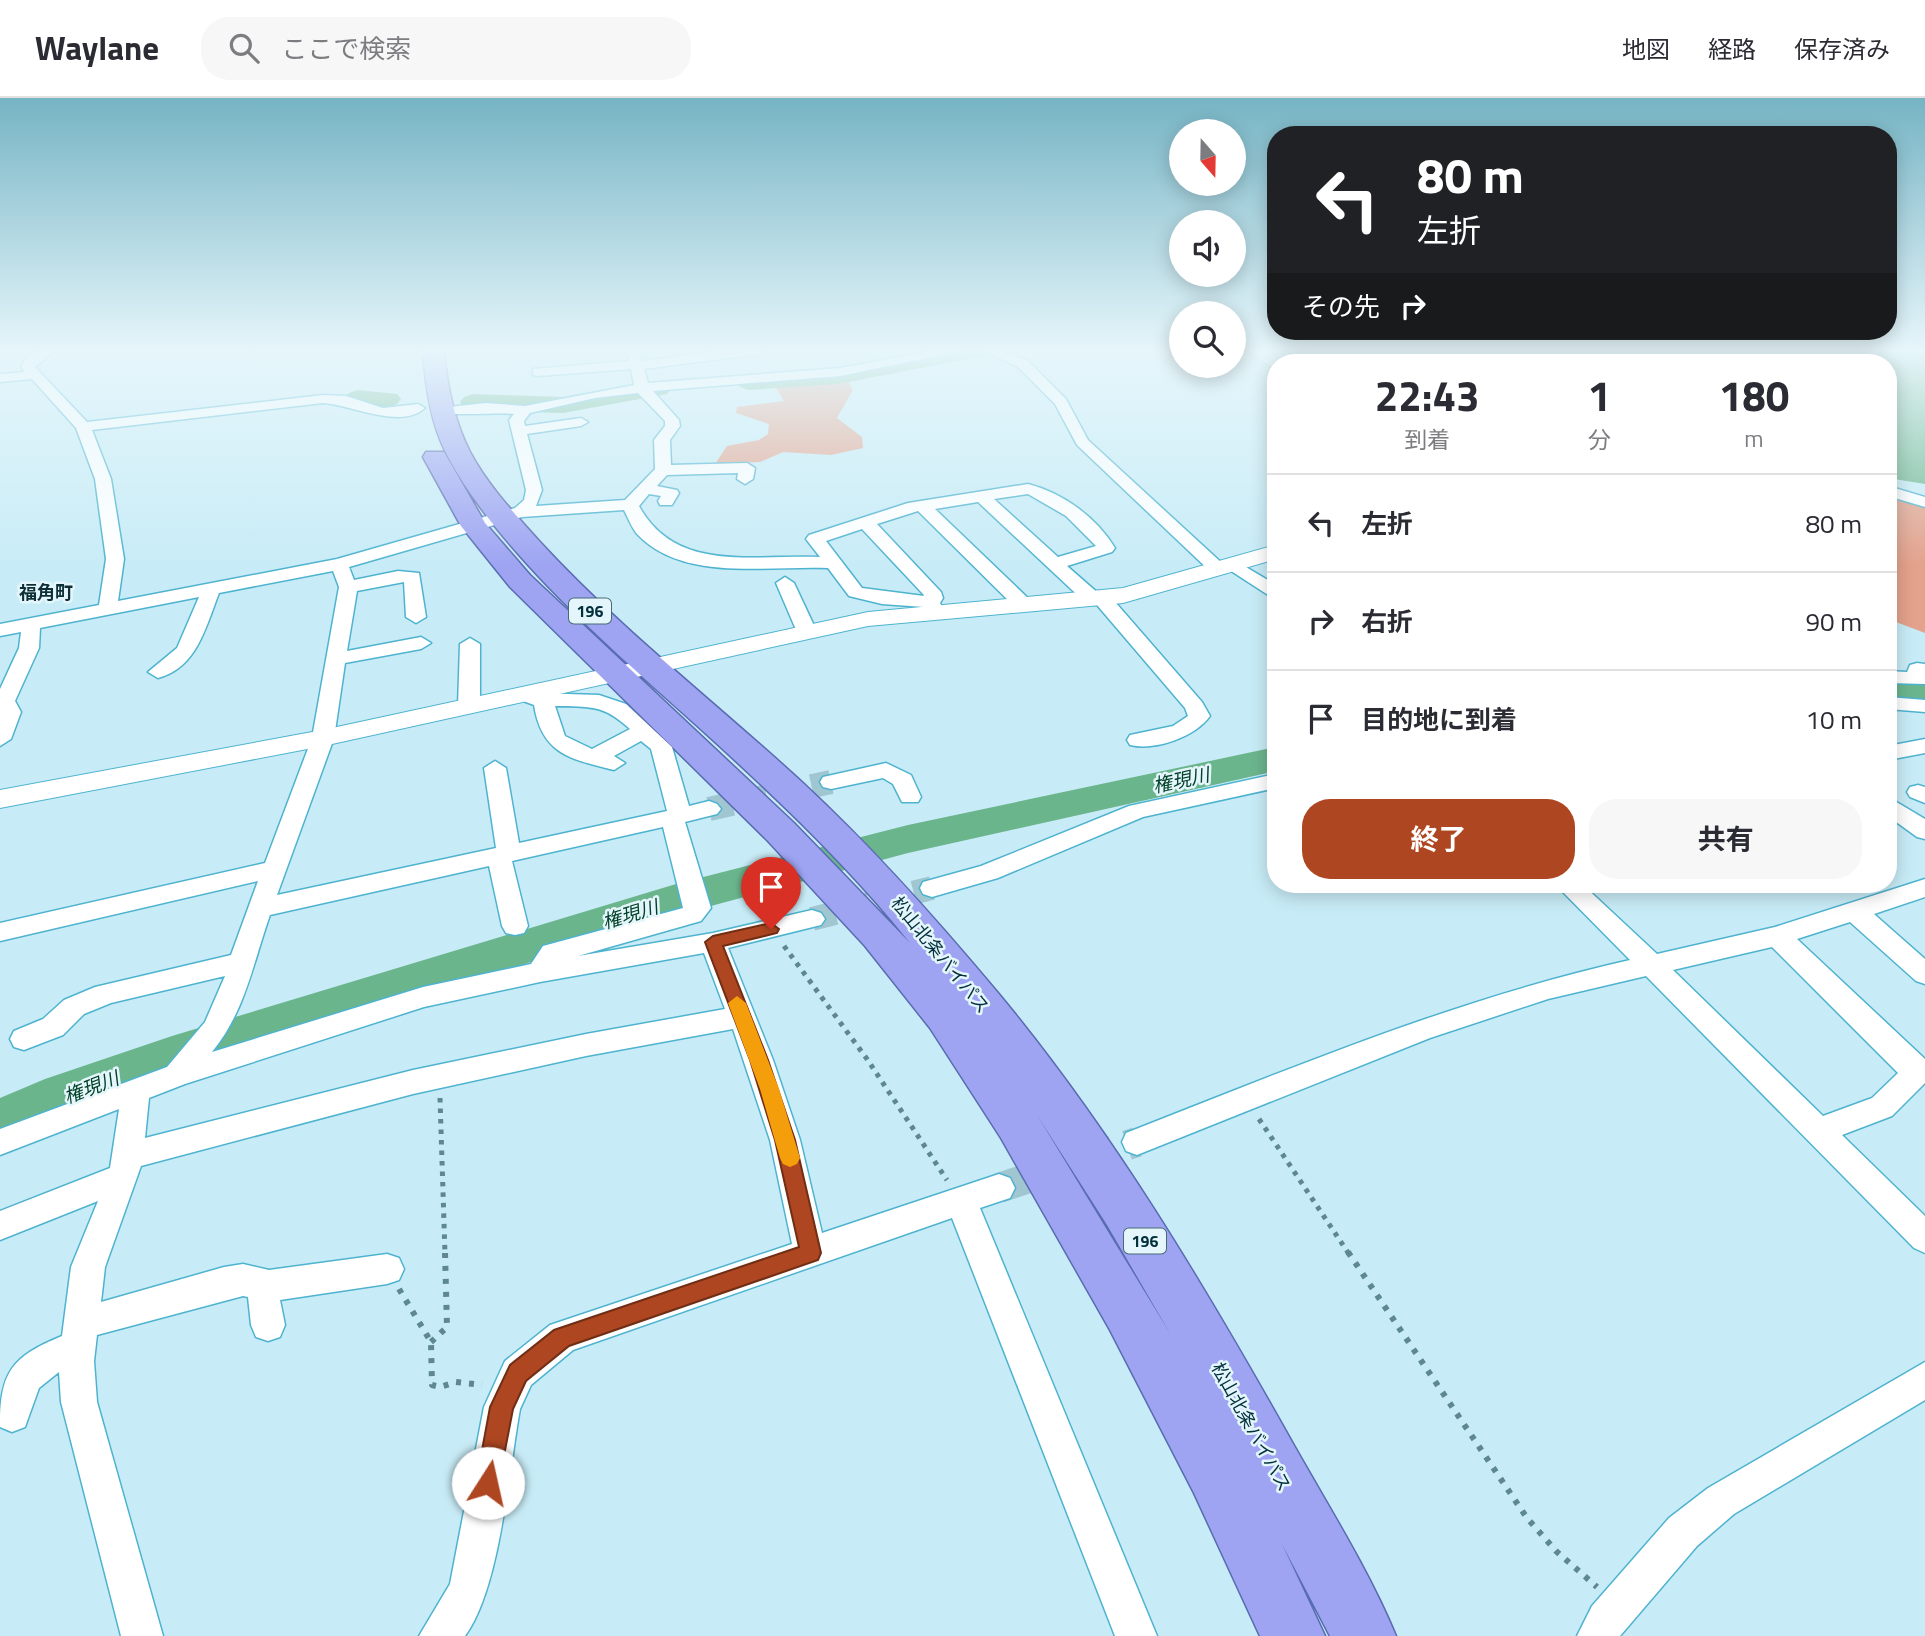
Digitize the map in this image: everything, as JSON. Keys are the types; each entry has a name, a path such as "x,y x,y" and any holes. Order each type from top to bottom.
{"highway":[{"name":"松山北条バイパス","path":"433,422 443,475 474,526 520,581 842,895 927,992 1019,1127 1119,1293 1250,1541 1293,1636"},
{"name":"松山北条バイパス","path":"440,422 469,470 512,515 550,571 648,666 822,822 842,895 961,975 1041,1084 1161,1266 1299,1512 1364,1636"}],"street":[{"path":"78,422 83,427 103,479 112,524 115,559 108,606"},
{"path":"83,427 128,422"},
{"path":"512,515 532,501 534,490 516,422"},
{"path":"519,431 581,422"},
{"path":"0,630 108,606 339,564 512,515 630,505 663,470 662,440 673,426 672,422"},
{"path":"1071,422 1082,442 1226,567 1267,589"},
{"path":"663,470 747,468 745,479"},
{"path":"647,489 671,493 666,501"},
{"path":"1055,564 1102,552 1104,543 1094,532 1044,494 1028,489 922,506 815,540 856,592 866,596 933,606 1025,606 1098,600 1267,555"},
{"path":"1897,494 1925,502"},
{"path":"982,497 1098,600 1195,706 1199,716 1195,723 1180,730 1138,740"},
{"path":"630,505 643,530 675,551 694,557 742,564 811,560 831,563"},
{"path":"922,506 1025,606"},
{"path":"865,522 932,592 933,606"},
{"path":"181,1070 215,1029 234,991 260,908 323,738 348,587 339,564"},
{"path":"348,587 398,576 413,577 416,617"},
{"path":"787,583 807,632"},
{"path":"158,672 181,657 187,648 212,587"},
{"path":"0,799 532,696 615,673 933,606"},
{"path":"0,739 10,712 5,701 29,648 31,623"},
{"path":"336,659 421,643"},
{"path":"470,644 470,706"},
{"path":"1897,676 1920,672"},
{"path":"532,696 599,701 618,708 660,747 695,896 692,915 552,953 540,972"},
{"path":"532,696 563,748 574,754 606,760 643,731"},
{"path":"1897,752 1925,746"},
{"path":"495,768 515,926"},
{"path":"831,782 886,770 902,780 910,797"},
{"path":"932,888 989,872 1136,811 1267,783"},
{"path":"260,908 709,809"},
{"path":"1897,811 1925,831"},
{"path":"0,932 274,869"},
{"path":"1137,1142 1420,1030 1546,989 1777,936 1925,888"},
{"path":"1577,893 1653,965 1925,1238"},
{"path":"0,1142 134,1091 181,1070 423,997 771,929 842,895"},
{"path":"1854,911 1925,974"},
{"path":"1777,936 1921,1072 1882,1107 1819,1131"},
{"path":"713,942 785,1140 810,1253"},
{"path":"24,1039 53,1027 74,1007 104,994 242,962"},
{"path":"0,1226 126,1166 440,1076 586,1045 742,1017"},
{"path":"134,1091 134,1114 126,1166 88,1267 78,1335 79,1402 142,1636"},
{"path":"440,1636 459,1611 470,1584 502,1407 518,1373 562,1337 999,1188"},
{"path":"961,1200 1136,1636"},
{"path":"12,1415 21,1381 34,1367 78,1335 224,1283 243,1280 269,1286 387,1269"},
{"path":"268,1325 263,1300 269,1286"},
{"path":"1608,1621 1683,1532 1721,1501 1925,1380"}],"path":[{"path":"771,929 867,1059 961,1200"},
{"path":"431,1342 447,1327 440,1076"},
{"path":"1246,1100 1527,1518 1556,1550 1608,1621"},
{"path":"387,1269 431,1342 432,1385 440,1387 456,1382 510,1389"}],"shaded area":[{"path":"762,422 842,422 862,437 863,448 831,455 783,452 760,462 715,464 727,446 759,440 768,434 769,424"},
{"path":"1897,422 1925,422 1925,484 1897,479"},
{"path":"1897,498 1925,507 1925,633 1897,622"}],"waterway":[{"name":"権現川","path":"1897,686 1925,688"},
{"name":"権現川","path":"0,1122 64,1094 172,1056 676,900 908,839 1267,761"}],"tunnel":[{"path":"709,809 831,782"},
{"path":"812,919 932,888"},
{"path":"999,1188 1137,1142"}],"slow traffic":[{"path":"737,1003 769,1089 790,1158"}],"district":[{"name":"福角町","path":"46,593"}],"route":[{"path":"488,1483 502,1407 518,1373 562,1337 810,1253 785,1140 759,1060 713,942 771,929"}]}
